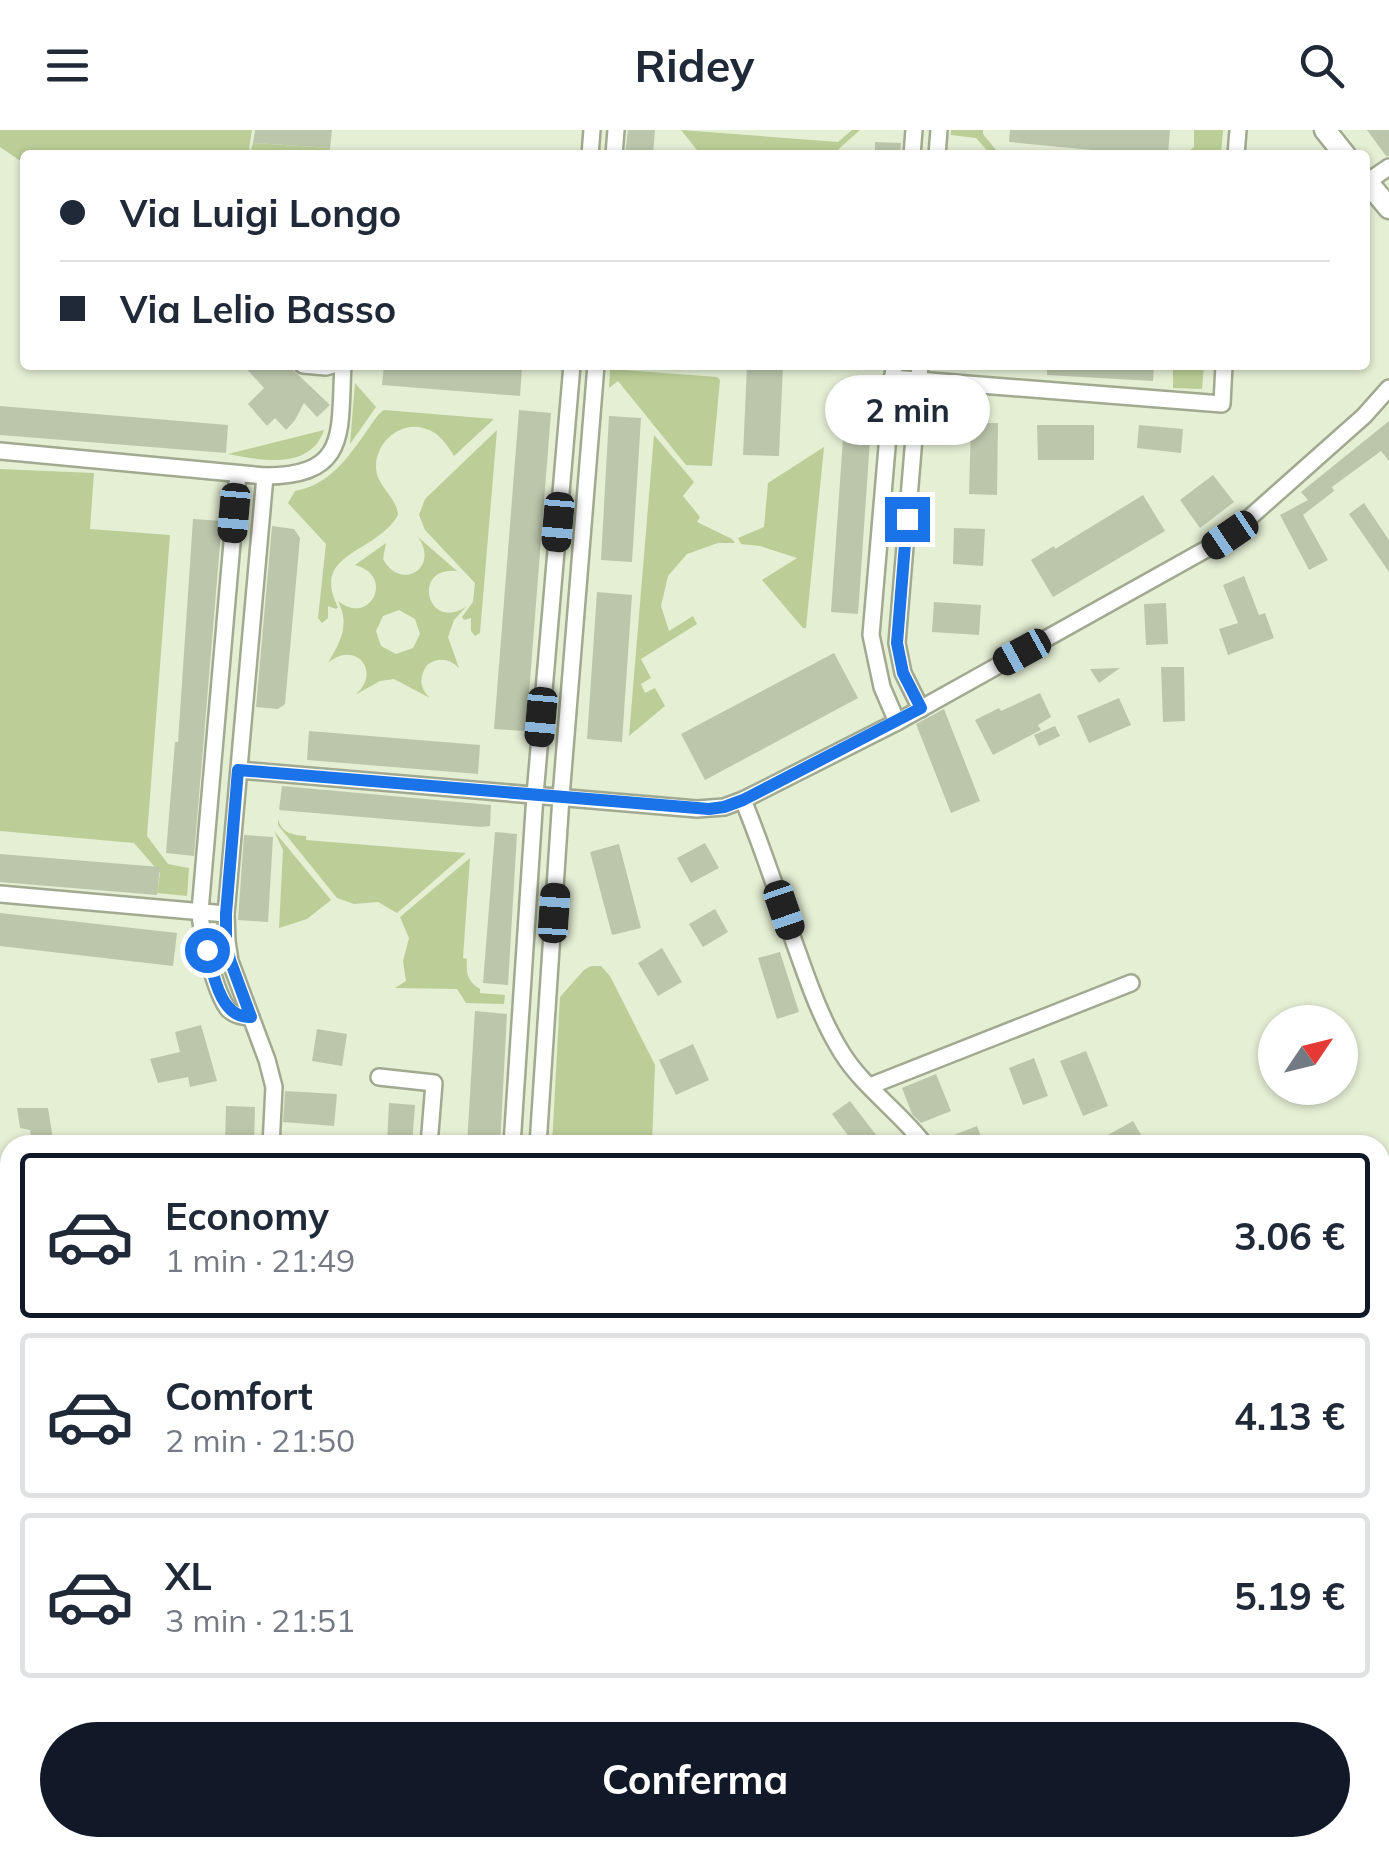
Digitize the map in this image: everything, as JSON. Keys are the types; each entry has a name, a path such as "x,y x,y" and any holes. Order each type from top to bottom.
{"main road":[{"path":"1324,130 1341,150"},
{"path":"1370,185 1389,208"}],"street":[{"path":"0,451 292,476 314,468 333,450 340,430 343,370"},
{"path":"513,1135 534,795 572,370"},
{"path":"539,1135 596,370"},
{"path":"897,722 882,687 871,635 893,372 1222,404 1224,370"},
{"path":"920,373 897,643 903,673 921,708"},
{"path":"238,770 697,809 724,807 897,722 1230,535 1387,391"},
{"path":"238,474 200,926 221,996 230,1010 242,1018 251,1017"},
{"path":"265,476 226,940 274,1087 271,1135"},
{"path":"743,800 816,1001 840,1050 917,1135"},
{"path":"0,894 226,914"},
{"path":"870,1086 1131,983"},
{"path":"379,1077 434,1083 430,1135"}],"green space":[{"path":"0,130 252,130 250,150 20,150 20,161 0,147"},
{"path":"681,130 838,142 852,130 860,130 838,150 697,150"},
{"path":"951,130 983,130 996,150 987,150 976,138 951,135"},
{"path":"1194,130 1223,130 1221,150 1191,150"},
{"path":"253,143 330,148 330,150 251,149"},
{"path":"610,370 717,377 720,380 712,466 686,465 618,381 609,388"},
{"path":"1173,370 1204,370 1202,389 1173,388"},
{"path":"355,383 376,407 350,444"},
{"path":"384,410 494,419 454,456 439,436 417,427 400,430 386,441 377,456 377,472 398,515 388,528 339,564 332,575 338,607 328,606 328,618 322,623 318,618 326,544 288,503 295,491 322,481 333,472"},
{"path":"324,430 308,452 296,457 269,460 228,454"},
{"path":"497,430 480,633 475,636 471,618 462,617 473,602 475,583 425,530 419,515 425,499"},
{"path":"654,435 694,482 683,496 700,517 697,522 735,543 718,543 687,554 668,576 661,606 669,631 693,616 697,624 641,659 651,678 641,684 645,693 655,688 665,706 629,736"},
{"path":"824,447 803,628 762,580 797,558 741,544 738,538 764,527 768,483"},
{"path":"0,469 94,473 90,529 170,535 147,836 168,864 189,868 187,896 157,893 160,873 134,843 0,831"},
{"path":"418,537 457,571 443,572 429,587 434,605 442,611 466,607 454,620 448,637 459,668 443,660 427,665 421,682 430,698 394,679 380,681 355,695 366,677 362,661 348,655 328,663 342,633 338,601 360,608 374,597 374,579 355,565 386,543 383,559 399,574 416,572 424,558","holes":["399,610 415,619 420,634 413,648 396,654 381,646 376,631 383,616"]},
{"path":"278,819 285,830 306,836 306,840 466,853 397,913 378,902 354,904 337,898 278,825"},
{"path":"274,831 331,900 307,919 279,928 283,850"},
{"path":"470,858 463,958 467,959 470,980 480,993 505,995 504,1004 466,1003 457,989 395,988 406,981 403,961 409,938 400,917"},
{"path":"601,966 610,976 655,1065 652,1135 553,1135 560,997 584,970"}],"building":[{"path":"255,130 332,130 330,148 253,143"},
{"path":"628,130 655,130 653,150 626,150"},
{"path":"1010,130 1170,130 1168,150 1092,150 1009,142"},
{"path":"1367,130 1389,130 1389,156 1386,156"},
{"path":"875,142 901,143 900,150 875,150"},
{"path":"248,370 293,370 330,405 317,417 304,403 286,430 275,418 267,426 248,404 264,388"},
{"path":"384,370 522,370 520,396 382,385"},
{"path":"747,370 783,370 779,456 743,455"},
{"path":"1047,370 1154,370 1153,381 1047,375"},
{"path":"0,406 228,425 226,453 0,435"},
{"path":"519,410 551,413 526,731 494,729"},
{"path":"609,416 641,418 632,562 601,560"},
{"path":"1389,421 1389,461 1381,451 1332,487 1334,491 1303,515 1328,560 1309,570 1280,515 1308,500 1301,492"},
{"path":"971,423 998,423 997,495 969,494"},
{"path":"1037,425 1094,425 1094,460 1038,460"},
{"path":"1139,425 1183,429 1181,453 1137,448"},
{"path":"843,438 870,440 858,614 831,612"},
{"path":"1213,475 1234,502 1200,528 1180,500"},
{"path":"1143,495 1165,531 1053,597 1031,560"},
{"path":"1364,503 1389,540 1389,572 1349,514"},
{"path":"193,519 222,521 194,856 166,853 178,742"},
{"path":"272,526 294,529 300,538 285,704 278,709 256,707"},
{"path":"954,528 985,529 983,566 953,564"},
{"path":"1244,576 1259,615 1265,613 1274,638 1228,655 1219,629 1238,623 1223,585"},
{"path":"597,592 632,595 622,742 587,739"},
{"path":"934,602 981,605 979,635 932,632"},
{"path":"1166,603 1168,644 1146,645 1144,604"},
{"path":"834,653 858,698 705,780 681,734"},
{"path":"1161,667 1184,667 1185,721 1163,722"},
{"path":"1120,668 1099,683 1090,669"},
{"path":"1040,693 1051,717 1038,725 1041,730 993,755 975,720"},
{"path":"1119,698 1131,725 1089,743 1077,716"},
{"path":"944,709 980,801 951,813 916,724"},
{"path":"1055,726 1060,736 1039,746 1034,735"},
{"path":"309,731 480,745 478,774 307,760"},
{"path":"282,786 491,805 490,826 279,810"},
{"path":"495,832 517,834 508,985 483,983"},
{"path":"244,835 273,837 268,922 238,920"},
{"path":"705,843 719,868 691,883 677,858"},
{"path":"619,844 641,928 612,935 590,852"},
{"path":"0,854 160,867 157,895 0,882"},
{"path":"715,909 728,932 703,947 689,924"},
{"path":"0,913 177,933 173,966 0,946"},
{"path":"662,948 682,982 658,996 638,963"},
{"path":"780,952 799,1012 777,1019 758,958"},
{"path":"475,1011 507,1014 501,1135 468,1135"},
{"path":"201,1025 217,1081 190,1087 188,1077 158,1083 150,1059 180,1052 175,1032"},
{"path":"317,1029 347,1034 342,1066 312,1061"},
{"path":"693,1044 709,1080 676,1095 659,1060"},
{"path":"1086,1051 1108,1106 1083,1116 1060,1061"},
{"path":"1034,1058 1048,1096 1023,1105 1009,1068"},
{"path":"936,1074 951,1111 921,1123 912,1114 902,1088"},
{"path":"285,1091 337,1094 334,1126 283,1122"},
{"path":"850,1101 876,1135 848,1135 832,1114"},
{"path":"389,1103 415,1105 413,1135 387,1135"},
{"path":"226,1106 255,1107 254,1135 225,1135"},
{"path":"17,1108 48,1108 52,1135 31,1135 30,1130 20,1128"},
{"path":"1133,1121 1141,1135 1108,1135"},
{"path":"977,1126 980,1135 954,1135"}],"route":[{"path":"207,950 221,996 230,1010 242,1018 251,1017 226,940 238,770 709,809 743,800 921,708 903,673 897,643 907,519"}]}
